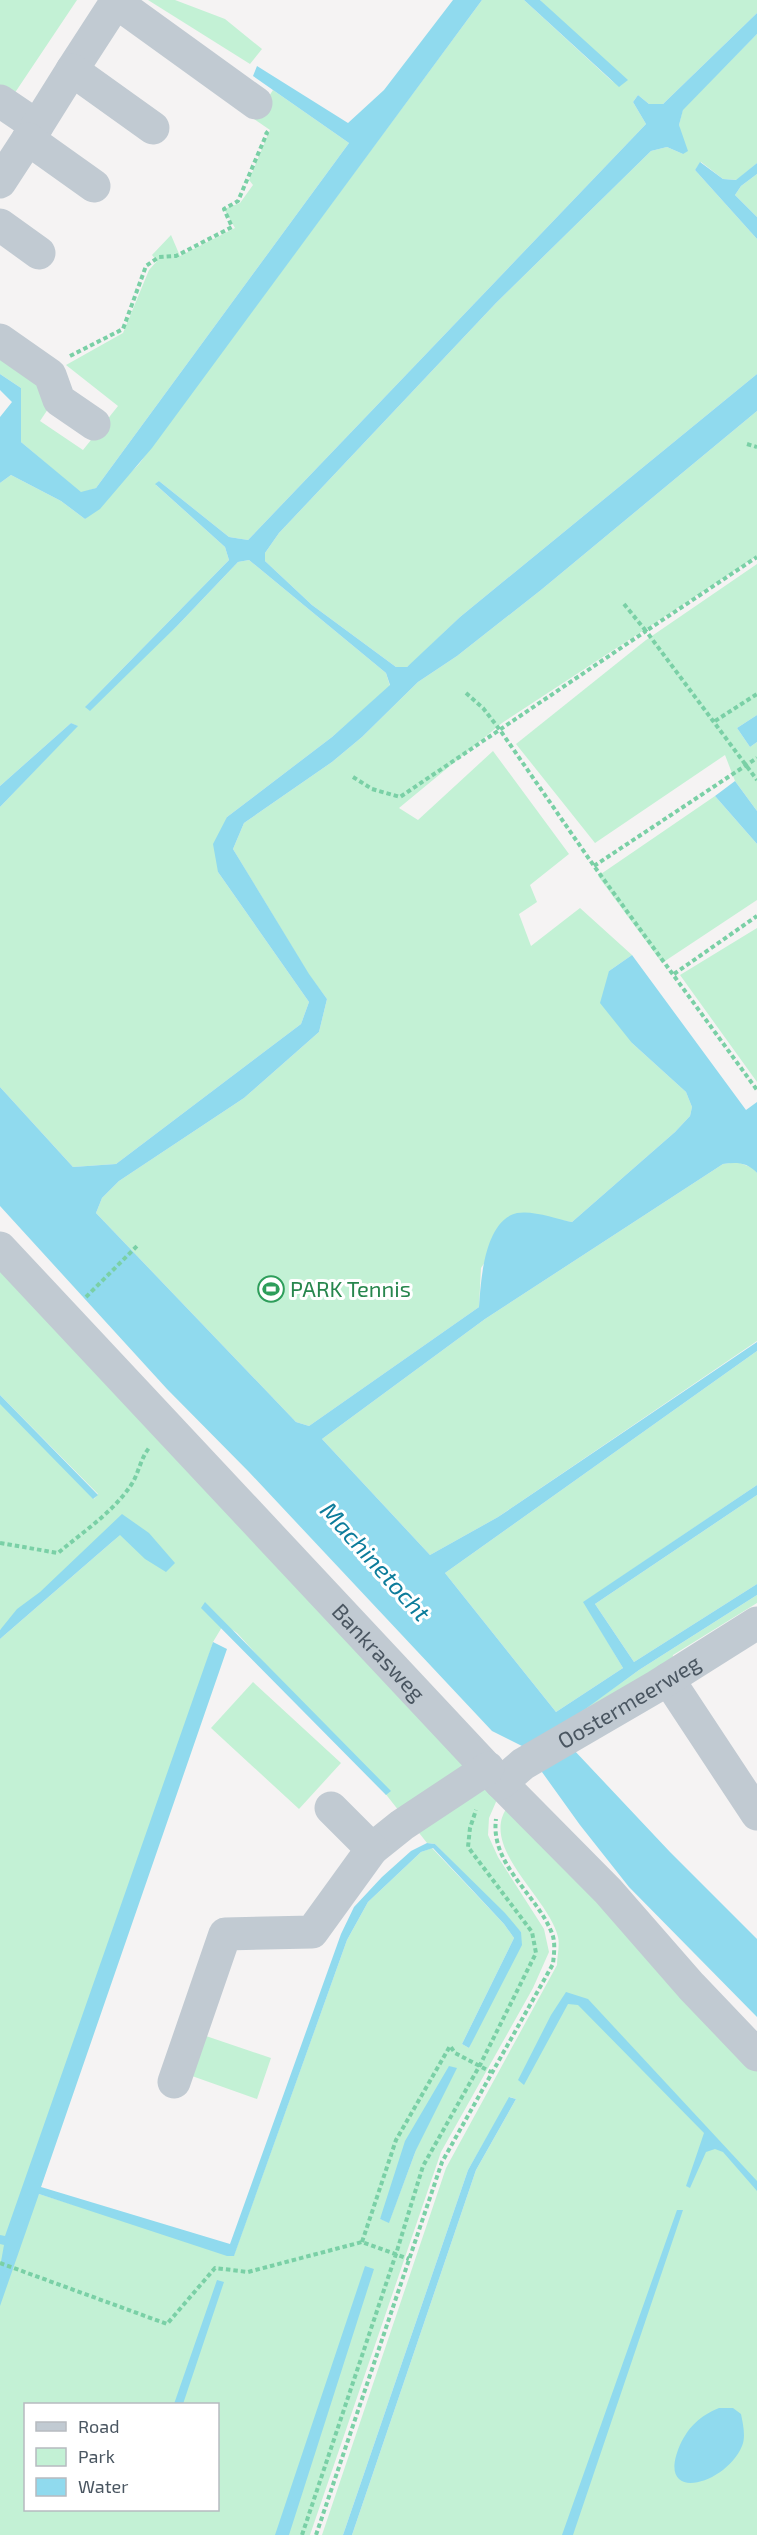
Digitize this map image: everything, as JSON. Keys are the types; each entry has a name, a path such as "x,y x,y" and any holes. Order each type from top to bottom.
{"street":[{"path":"0,182 117,1 256,103"},
{"path":"72,70 153,128"},
{"path":"0,101 94,186"},
{"path":"0,225 39,253"},
{"path":"0,340 50,375 59,400 94,424"},
{"name":"Bankrasweg","path":"0,1248 168,1427 504,1772 691,1986 757,2055"},
{"name":"Oostermeerweg","path":"174,2082 225,1934 312,1932 372,1849 402,1826 504,1772 668,1679 757,1623"},
{"path":"668,1679 757,1814"},
{"path":"331,1808 372,1849"}],"path":[{"path":"50,375 60,361 123,329 146,266 159,257 176,256 232,227 225,209 238,201 267,133 250,120 256,103"},
{"path":"747,444 757,447"},
{"path":"353,777 372,789 400,797 757,557"},
{"path":"624,604 715,721 757,780"},
{"path":"466,693 483,708 500,730 594,866 757,1090"},
{"path":"715,721 757,694"},
{"path":"594,866 757,758"},
{"path":"674,974 757,916"},
{"path":"79,1303 140,1244"},
{"path":"0,1543 58,1553 115,1506 133,1481 144,1455 168,1427"},
{"path":"302,2535 423,2166 480,2065 536,1953 532,1932 468,1847 470,1828 477,1810 504,1772"},
{"path":"316,2535 442,2162 553,1964 555,1950 551,1931 508,1865 497,1843 495,1825 504,1772"},
{"path":"362,2242 396,2140 450,2046 455,2053 491,2072"},
{"path":"0,2263 167,2324 215,2268 248,2272 362,2242 409,2259"}],"green space":[{"path":"0,0 77,0 0,115"},
{"path":"148,0 175,0 225,19 262,49 250,64"},
{"path":"482,0 524,0 614,83 540,0 757,0 757,13 663,104 649,104 638,95 633,102 646,124 248,540 229,537 159,481 156,485 225,547 229,560 85,707 178,625 238,562 249,560 386,673 390,686 332,737 227,817 218,872 309,1002 301,1024 116,1164 73,1167 0,1087 0,807 77,726 71,723 0,786 0,483 11,475 61,501 85,519 139,464"},
{"path":"757,34 757,163 737,180 723,179 701,162 695,170 757,239 757,374 460,617 412,663 407,667 396,667 312,605 265,561 265,553 279,533 496,303 651,151 667,147 683,154 679,125 683,109"},
{"path":"273,90 349,143 96,488 81,493 21,442 21,388 0,374 0,350 47,384 50,406 40,421 83,450 118,406 66,365 123,333 149,270 157,261 152,255 171,235 180,256 235,228 224,209 240,203 253,185 249,180 270,130 254,119"},
{"path":"757,174 757,217 735,195 741,186"},
{"path":"757,411 757,556 502,723 399,808 418,820 493,751 569,854 530,885 537,902 519,914 531,946 580,908 632,955 609,971 632,1043 686,1092 692,1107 690,1116 675,1132 572,1222 518,1213 481,1268 479,1307 309,1426 296,1422 96,1213 102,1198 119,1181 244,1098 319,1032 327,999 309,975 233,849 244,823 332,762 362,737 418,682 457,656 541,590"},
{"path":"757,564 757,715 737,728 750,747 757,742 757,811 735,781 725,755 595,843 516,744 646,640"},
{"path":"715,796 757,844 757,900 662,963 598,876"},
{"path":"757,928 757,1082 680,975"},
{"path":"737,1162 753,1168 757,1173 757,1341 498,1517 430,1555 322,1439 485,1319 723,1164"},
{"path":"0,1265 472,1770 399,1811 377,1783 339,1745 237,1633 206,1612 222,1627 213,1642 38,2196 39,2194 234,2255 347,1940 368,1902 421,1852 432,1848 504,1924 514,1938 462,2044 469,2048 521,1932 435,1844 427,1843 416,1829 475,1786 499,1795 489,1818 488,1835 498,1857 544,1929 549,1952 533,1988 441,2152 310,2535 0,2535 0,1639 120,1535 0,1630 0,1403 94,1499 98,1494 0,1395","holes":["416,2150 389,2222 380,2219"]},
{"path":"757,1351 757,1485 584,1602 623,1668 556,1712 445,1573"},
{"path":"757,1495 757,1584 634,1662 595,1604"},
{"path":"757,1595 757,1603 673,1655 671,1668 557,1729 639,1670"},
{"path":"253,1682 341,1763 299,1809 211,1728"},
{"path":"509,1805 757,2068 757,2535 352,2535 476,2170 516,2099 510,2097 468,2170 343,2535 322,2535 446,2168 557,1965 559,1940 552,1922 518,1871 501,1837 501,1821"},
{"path":"206,2036 271,2058 257,2099 192,2076"}],"water":[{"path":"453,0 482,0 152,448 100,509 85,519 61,501 11,475 0,483 0,417 12,402 0,390 0,374 21,388 21,442 81,492 96,488 349,143 253,76 257,66 348,123 384,90"},
{"path":"524,0 540,0 628,80 619,87"},
{"name":"Machinetocht","path":"757,13 757,34 683,110 679,125 688,151 683,154 667,147 651,151 496,303 279,533 265,553 265,561 312,605 396,667 407,667 460,617 757,374 757,411 541,590 457,656 418,682 362,737 332,762 244,823 233,849 309,974 327,999 319,1032 244,1098 119,1181 102,1198 96,1213 296,1422 309,1426 479,1307 486,1253 497,1227 506,1218 523,1212 572,1222 675,1132 690,1116 692,1107 686,1092 632,1043 600,1003 609,971 632,955 746,1110 757,1102 757,1173 741,1164 723,1164 485,1319 322,1439 430,1555 498,1517 757,1342 757,1351 445,1573 556,1712 623,1668 583,1602 757,1485 757,1495 595,1604 634,1662 757,1584 757,1595 639,1670 558,1729 573,1749 670,1852 757,1939 757,2017 629,1887 580,1825 524,1747 492,1731 249,1472 167,1389 0,1206 0,1087 73,1167 116,1164 301,1024 309,1002 218,872 213,844 227,817 332,737 390,685 386,673 249,560 238,562 178,625 90,711 85,707 229,560 225,547 155,484 159,481 229,537 248,540 646,124 633,102 638,95 649,104 663,104"},
{"path":"700,162 723,179 736,180 757,163 757,174 741,186 735,195 757,217 757,239 695,170"},
{"path":"757,715 757,742 750,747 737,728"},
{"path":"71,723 78,726 0,807 0,786"},
{"path":"735,781 757,811 757,844 715,796"},
{"path":"0,1395 98,1495 93,1499 0,1404"},
{"path":"122,1514 149,1533 175,1563 166,1572 145,1559 120,1535 0,1639 0,1630 17,1609 40,1592"},
{"path":"205,1602 391,1791 386,1795 201,1608"},
{"path":"213,1642 227,1649 41,2187 230,2244 341,1934 354,1907 382,1877 411,1851 427,1843 435,1844 505,1913 521,1932 522,1945 469,2048 462,2044 514,1938 504,1924 433,1848 421,1852 368,1902 347,1940 234,2256 227,2256 39,2194 0,2306 0,2267 4,2245 0,2244 0,2235 5,2236"},
{"path":"566,1992 588,1999 757,2181 757,2191 723,2152 715,2149 706,2152 690,2188 686,2186 704,2133 578,2005 568,2004 524,2085 518,2080 551,2015"},
{"path":"449,2066 457,2068 416,2150 389,2223 380,2219 405,2141"},
{"path":"509,2097 516,2099 476,2170 352,2535 343,2535 468,2170"},
{"path":"677,2210 683,2210 573,2535 562,2535"},
{"path":"365,2266 374,2269 289,2535 275,2535"},
{"path":"217,2280 224,2282 183,2403 174,2403"},
{"path":"719,2408 733,2408 741,2414 744,2435 742,2446 734,2460 722,2471 695,2483 684,2482 676,2476 675,2464 680,2445 696,2422"}],"place":[{"name":"PARK Tennis","path":"271,1289"}]}
